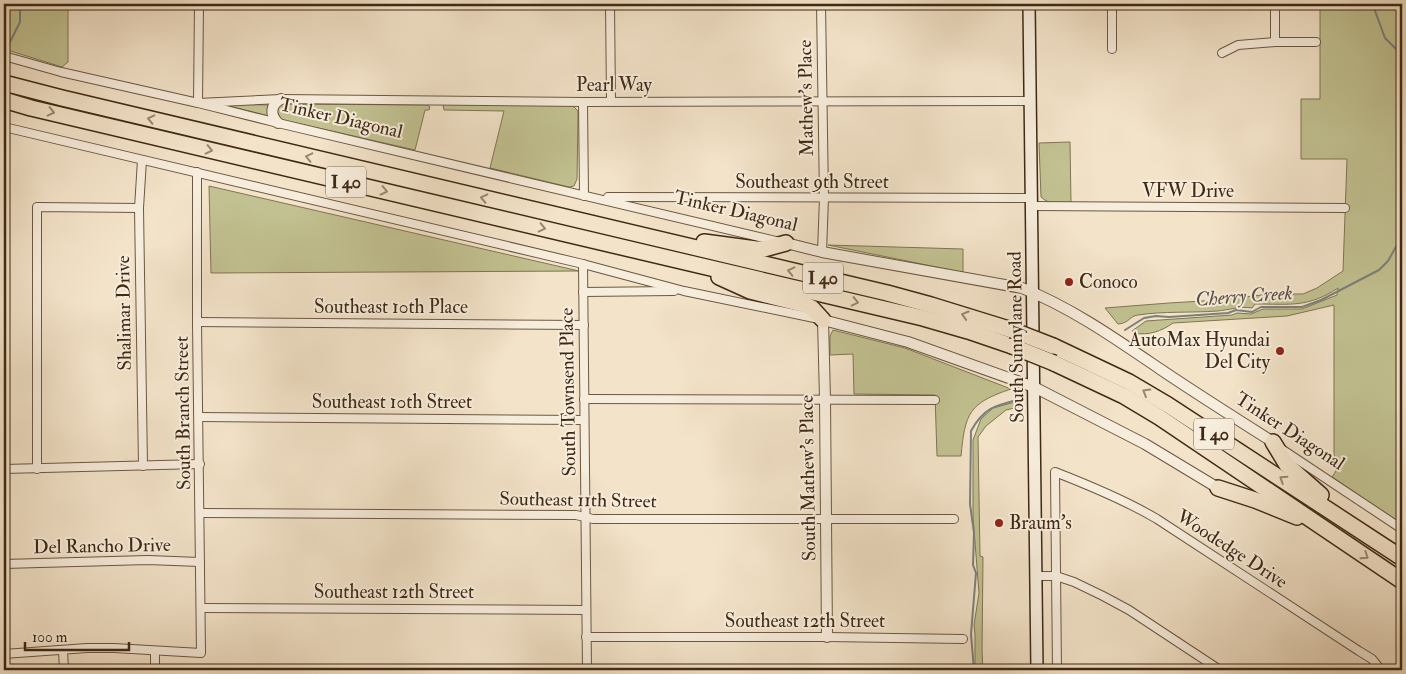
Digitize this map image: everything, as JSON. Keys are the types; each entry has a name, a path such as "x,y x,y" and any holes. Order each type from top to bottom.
{"highway":[{"name":"I 40","path":"4,83 905,298 1012,330 1053,346 1129,382 1168,405 1402,558"},
{"name":"I 40","path":"4,100 98,124 923,318 1012,346 1054,363 1124,396 1159,417 1402,581"},
{"path":"633,234 756,249 764,249 786,243"},
{"path":"689,263 750,291 806,304 823,320"},
{"path":"1273,442 1289,468 1367,535"},
{"path":"1218,488 1255,500 1328,530"}],"main road":[{"name":"South Sunnylane Road","path":"1029,4 1037,670"}],"street":[{"path":"198,103 199,4"},
{"path":"610,4 611,101"},
{"name":"Mathew's Place","path":"821,4 824,198 822,252"},
{"path":"1112,4 1112,48"},
{"path":"1274,4 1275,42"},
{"path":"1222,53 1238,45 1275,42 1316,42"},
{"name":"Tinker Diagonal","path":"4,56 68,74 198,103 278,124 822,252 1022,288 1044,296 1094,324 1402,529"},
{"path":"278,124 273,117 272,110 275,103 281,99"},
{"name":"Pearl Way","path":"198,103 281,99 583,102 1030,102"},
{"path":"583,102 584,196"},
{"path":"4,127 583,264 684,291 823,320 908,342 1034,387 1144,444 1218,488"},
{"name":"Shalimar Drive","path":"142,160 139,208 143,466"},
{"name":"South Branch Street","path":"155,651 202,653 197,322 197,172"},
{"name":"Southeast 9th Street","path":"593,197 824,198 1032,202"},
{"name":"VFW Drive","path":"1032,202 1345,208"},
{"path":"37,469 37,207 139,208"},
{"name":"South Townsend Place","path":"583,264 587,670"},
{"path":"583,292 684,291"},
{"name":"South Mathew's Place","path":"823,320 827,637"},
{"name":"Southeast 10th Place","path":"197,322 584,325"},
{"path":"584,399 935,400"},
{"name":"Southeast 10th Street","path":"199,417 584,420"},
{"path":"4,469 200,464"},
{"name":"Woodedge Drive","path":"1056,576 1055,472 1104,491 1158,519 1366,655 1381,670"},
{"name":"Southeast 11th Street","path":"200,512 556,515 593,519 954,519"},
{"name":"Del Rancho Drive","path":"4,564 148,560 200,562"},
{"path":"1036,576 1056,576 1074,582 1129,610 1220,670"},
{"path":"1056,576 1058,670"},
{"name":"Southeast 12th Street","path":"201,608 586,610"},
{"name":"Southeast 12th Street","path":"586,637 963,639"},
{"path":"4,654 87,648 155,651 155,670"},
{"path":"64,650 64,670"}],"shaded area":[{"path":"5,4 68,4 68,62 62,67 4,49"},
{"path":"1320,4 1402,4 1402,524 1332,477 1336,471 1334,453 1334,305 1287,316 1173,323 1160,330 1144,334 1132,331 1146,321 1232,315 1237,313 1251,314 1263,309 1302,309 1337,295 1338,288 1317,299 1298,304 1255,304 1252,308 1221,311 1148,314 1135,316 1118,324 1105,308 1219,300 1270,294 1303,294 1317,288 1343,271 1347,159 1301,159 1301,99 1320,99"},
{"path":"221,104 269,105 268,116"},
{"path":"282,104 427,105 430,107 429,110 425,110 415,150 279,119 277,108"},
{"path":"443,105 572,105 578,111 577,179 574,186 569,187 490,168 504,111 444,110"},
{"path":"1070,142 1071,203 1055,203 1044,200 1041,197 1039,143"},
{"path":"209,186 579,271 211,273"},
{"path":"828,245 963,249 963,272 961,272"},
{"path":"833,330 905,348 1011,389 986,399 972,412 965,429 961,456 937,456 935,395 854,394 853,354 830,355 830,336"},
{"path":"1015,402 1016,406 1019,407 1006,410 986,426 978,437 980,556 983,557 983,670 975,670 974,625 979,593 973,517 973,440 981,419 993,408"}],"waterway":[{"path":"7,48 20,22 20,4"},
{"name":"Cherry Creek","path":"1375,4 1374,8 1385,38 1402,55"},
{"name":"Cherry Creek","path":"1125,330 1144,318 1156,316 1169,317 1228,313 1236,310 1252,312 1261,307 1302,307 1321,300 1379,270 1388,261 1402,236"},
{"name":"Cherry Creek","path":"974,670 971,634 976,573 973,565 974,533 970,504 971,431 981,417 992,408 1021,399"}],"place":[{"name":"Conoco","path":"1069,282"},
{"name":"AutoMax Hyundai Del City","path":"1280,351"},
{"name":"Braum's","path":"999,523"}]}
